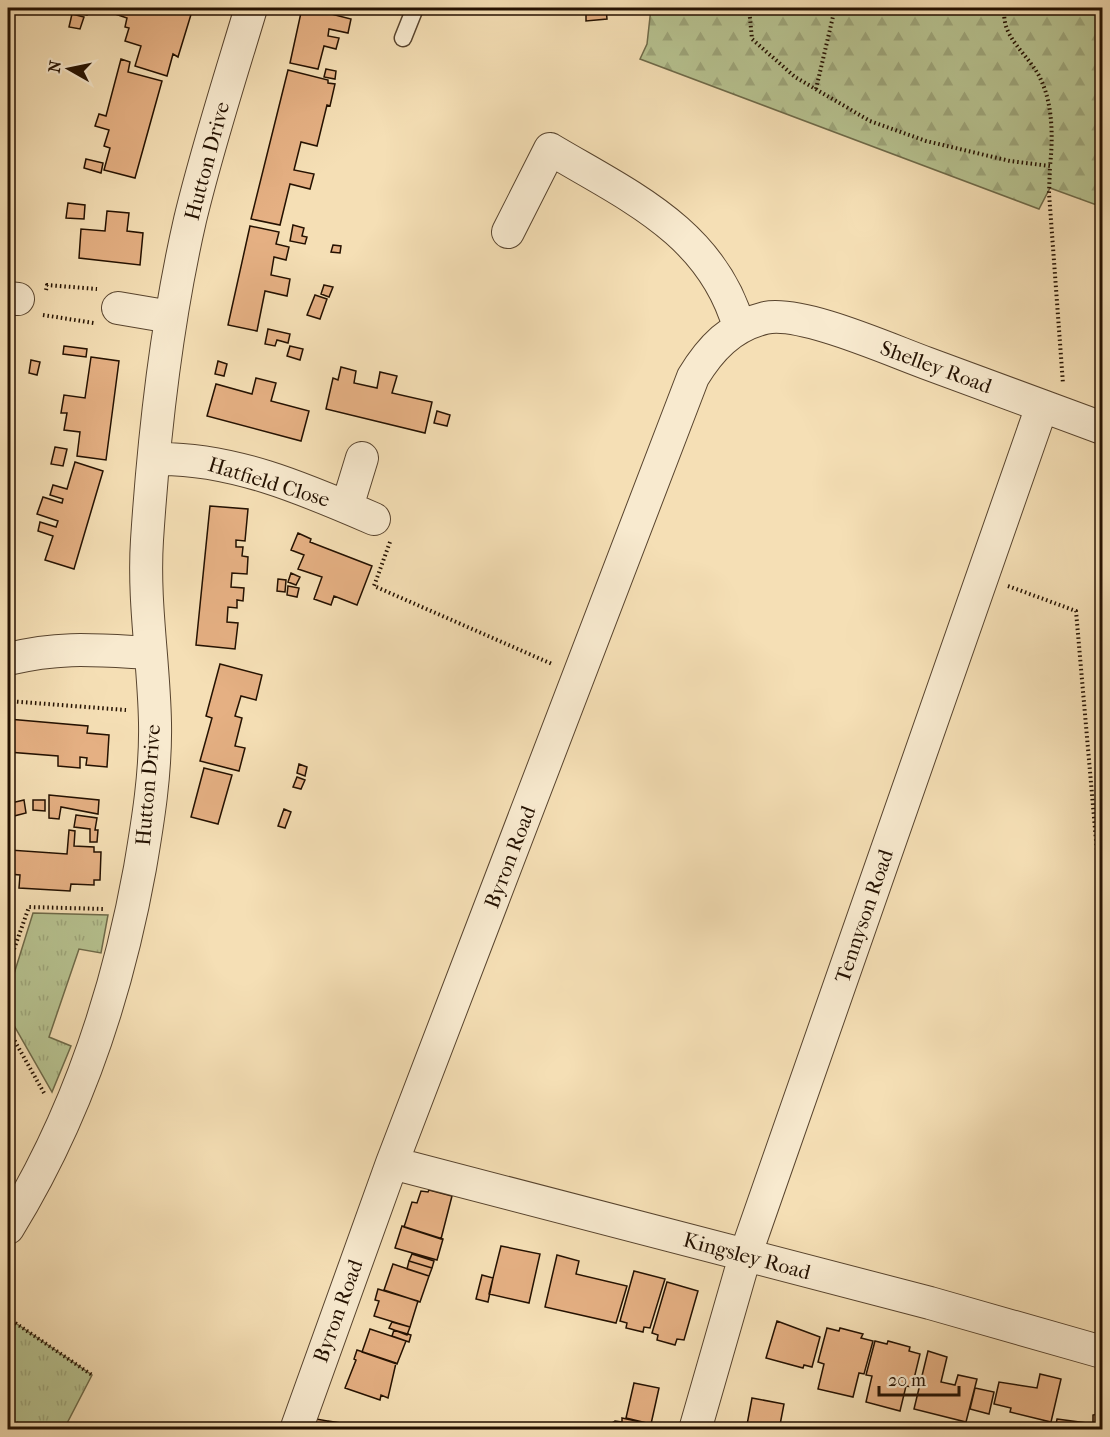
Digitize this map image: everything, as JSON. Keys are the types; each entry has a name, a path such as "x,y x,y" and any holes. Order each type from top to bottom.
{"street":[{"name":"Hutton Drive","path":"8,1228 63,1125 99,1033 132,910 151,793 154,712 147,543 154,459 171,317 191,217 251,8"},
{"path":"508,232 550,150 657,213 683,235 702,255 731,300 753,322"},
{"path":"114,308 171,317"},
{"name":"Shelley Road","path":"753,322 798,319 857,338 1102,428"},
{"name":"Byron Road","path":"296,1430 392,1162 693,377 705,357 720,341 753,322"},
{"name":"Tennyson Road","path":"695,1430 745,1256 981,576 1054,410"},
{"name":"Hatfield Close","path":"154,459 188,459 235,468 361,513 362,458"},
{"path":"8,660 38,652 77,648 150,653"},
{"name":"Kingsley Road","path":"392,1162 952,1309 1102,1352"}],"lane":[{"path":"403,38 415,8"}],"path":[{"path":"749,8 752,39 795,77 870,121 926,141 1010,161 1050,166"},
{"path":"816,89 835,8"},
{"path":"1005,8 1007,30 1041,79 1053,142 1049,193 1054,410"},
{"path":"47,285 113,290 114,308 107,325 43,315 23,300 47,285"},
{"path":"361,513 395,529 374,586 580,676"},
{"path":"981,576 1076,611 1102,909"},
{"path":"8,701 154,712"},
{"path":"8,966 29,907 132,910"},
{"path":"8,1029 63,1125"},
{"path":"8,1318 92,1375"},
{"path":"8,1420 39,1430"}],"green space":[{"path":"651,8 1102,8 1102,207 1050,188 1039,209 640,59 647,44"},
{"path":"33,913 108,915 101,953 79,949 49,1037 71,1046 52,1092 8,1015 8,993"},
{"path":"8,1318 92,1375 64,1429 39,1429 8,1421"}],"building":[{"path":"76,8 89,8 87,15 75,12"},
{"path":"117,8 143,8 156,11 157,8 193,8 178,57 173,54 167,76 135,66 141,46 125,41 129,28 125,27 127,18 115,14"},
{"path":"302,8 332,8 331,14 351,19 348,33 329,29 328,36 339,38 336,49 324,46 318,69 290,63"},
{"path":"582,8 606,8 607,19 586,21 586,11 583,12"},
{"path":"72,14 84,17 80,29 69,27"},
{"path":"121,59 130,62 128,72 162,81 135,178 104,170 110,148 104,146 109,130 95,126 99,114 106,116"},
{"path":"326,69 336,71 335,79 324,77"},
{"path":"288,70 328,80 328,83 335,84 330,106 327,105 317,146 301,142 294,170 314,174 310,189 290,184 280,225 251,219"},
{"path":"86,159 103,163 101,173 84,168"},
{"path":"68,203 85,205 84,219 66,218"},
{"path":"107,211 129,213 127,231 143,233 140,265 79,258 81,229 105,231"},
{"path":"293,225 304,228 302,236 307,237 305,244 290,241"},
{"path":"250,226 279,232 276,244 289,247 286,260 274,257 271,275 290,279 287,296 265,291 257,331 228,325"},
{"path":"333,245 341,246 340,253 331,252"},
{"path":"324,285 333,287 329,297 321,294"},
{"path":"315,295 327,299 320,319 307,315"},
{"path":"268,329 290,334 288,343 277,340 275,346 265,344"},
{"path":"64,346 87,349 86,357 63,354"},
{"path":"290,346 303,349 300,360 287,356"},
{"path":"91,357 119,361 106,460 77,456 80,432 64,430 67,413 61,413 64,395 85,398"},
{"path":"31,360 40,362 37,375 29,373"},
{"path":"218,361 227,364 224,376 215,374"},
{"path":"341,367 356,371 354,383 377,388 380,372 397,376 392,393 432,402 425,433 326,409 333,378 338,380"},
{"path":"256,378 276,383 271,401 309,411 301,441 207,416 216,384 252,394"},
{"path":"437,411 450,415 447,426 434,423"},
{"path":"55,447 67,449 63,466 51,464"},
{"path":"75,462 103,471 74,569 45,560 53,536 38,531 40,522 56,527 58,521 37,514 43,497 62,503 63,499 50,495 53,485 67,489"},
{"path":"210,506 248,509 245,541 236,540 236,547 243,547 242,556 248,557 247,574 232,573 231,587 244,588 243,601 237,600 237,608 228,607 227,622 238,623 235,649 196,645"},
{"path":"298,533 311,539 310,542 372,566 357,605 334,596 331,605 314,599 322,577 298,569 304,555 291,550"},
{"path":"291,573 300,577 296,585 288,582"},
{"path":"278,579 286,580 285,592 277,591"},
{"path":"288,586 299,588 297,597 287,595"},
{"path":"220,664 262,675 256,700 241,696 235,716 242,718 235,746 245,748 239,771 200,761 212,718 206,716"},
{"path":"8,719 88,726 87,733 109,735 107,767 86,765 87,758 80,757 80,768 58,766 58,756 8,752"},
{"path":"299,764 307,767 305,776 297,773"},
{"path":"204,768 232,775 218,824 191,817"},
{"path":"297,777 305,780 301,789 293,787"},
{"path":"49,795 99,800 98,814 61,807 59,819 49,818"},
{"path":"24,800 26,813 14,816 11,803"},
{"path":"33,800 45,800 45,811 33,810"},
{"path":"284,809 291,812 285,828 278,826"},
{"path":"76,815 97,818 95,830 98,830 97,842 90,842 90,829 74,827"},
{"path":"69,830 75,831 74,846 94,847 94,852 101,852 100,880 94,880 94,885 71,884 70,891 19,888 20,875 9,874 10,850 67,854"},
{"path":"429,1190 452,1196 441,1239 404,1227 412,1202 417,1203 421,1191 428,1192"},
{"path":"402,1226 443,1239 437,1260 395,1248"},
{"path":"501,1246 540,1254 529,1303 489,1294"},
{"path":"412,1254 434,1261 432,1268 409,1261"},
{"path":"557,1255 579,1261 576,1274 627,1286 616,1323 545,1307"},
{"path":"409,1261 432,1268 429,1276 407,1269"},
{"path":"393,1264 429,1276 420,1302 384,1290"},
{"path":"634,1271 665,1279 650,1328 644,1327 643,1332 626,1328 627,1323 620,1321"},
{"path":"482,1275 493,1278 488,1302 476,1299"},
{"path":"667,1282 698,1291 684,1340 677,1339 675,1345 657,1340 658,1335 652,1333"},
{"path":"378,1289 418,1301 410,1327 374,1316 379,1301 375,1300"},
{"path":"777,1321 820,1337 812,1367 804,1365 803,1368 766,1358"},
{"path":"392,1322 410,1327 407,1335 389,1328"},
{"path":"827,1328 839,1331 840,1328 863,1334 861,1338 873,1341 864,1374 859,1373 853,1397 818,1389 824,1364 818,1362"},
{"path":"370,1329 406,1341 397,1364 362,1352"},
{"path":"394,1330 411,1335 409,1342 392,1336"},
{"path":"875,1341 887,1344 888,1341 910,1347 909,1351 920,1354 912,1387 906,1386 900,1411 866,1402 872,1376 866,1375"},
{"path":"357,1350 396,1363 388,1398 381,1395 380,1400 345,1388 356,1360 354,1359"},
{"path":"928,1351 947,1357 941,1382 955,1385 958,1375 977,1379 966,1422 914,1409"},
{"path":"1040,1374 1061,1379 1051,1422 1010,1412 1011,1408 994,1404 999,1382 1037,1388"},
{"path":"634,1383 659,1388 651,1424 626,1418"},
{"path":"975,1388 994,1392 989,1414 970,1409"},
{"path":"752,1398 784,1404 779,1430 746,1430"},
{"path":"1102,1413 1102,1430 1093,1430 1093,1415"},
{"path":"622,1418 650,1424 648,1430 601,1430 615,1421 622,1422"},
{"path":"316,1419 328,1421 326,1430 315,1430"},
{"path":"1057,1419 1094,1424 1093,1430 1055,1430"},
{"path":"328,1421 380,1429 326,1430"}]}
